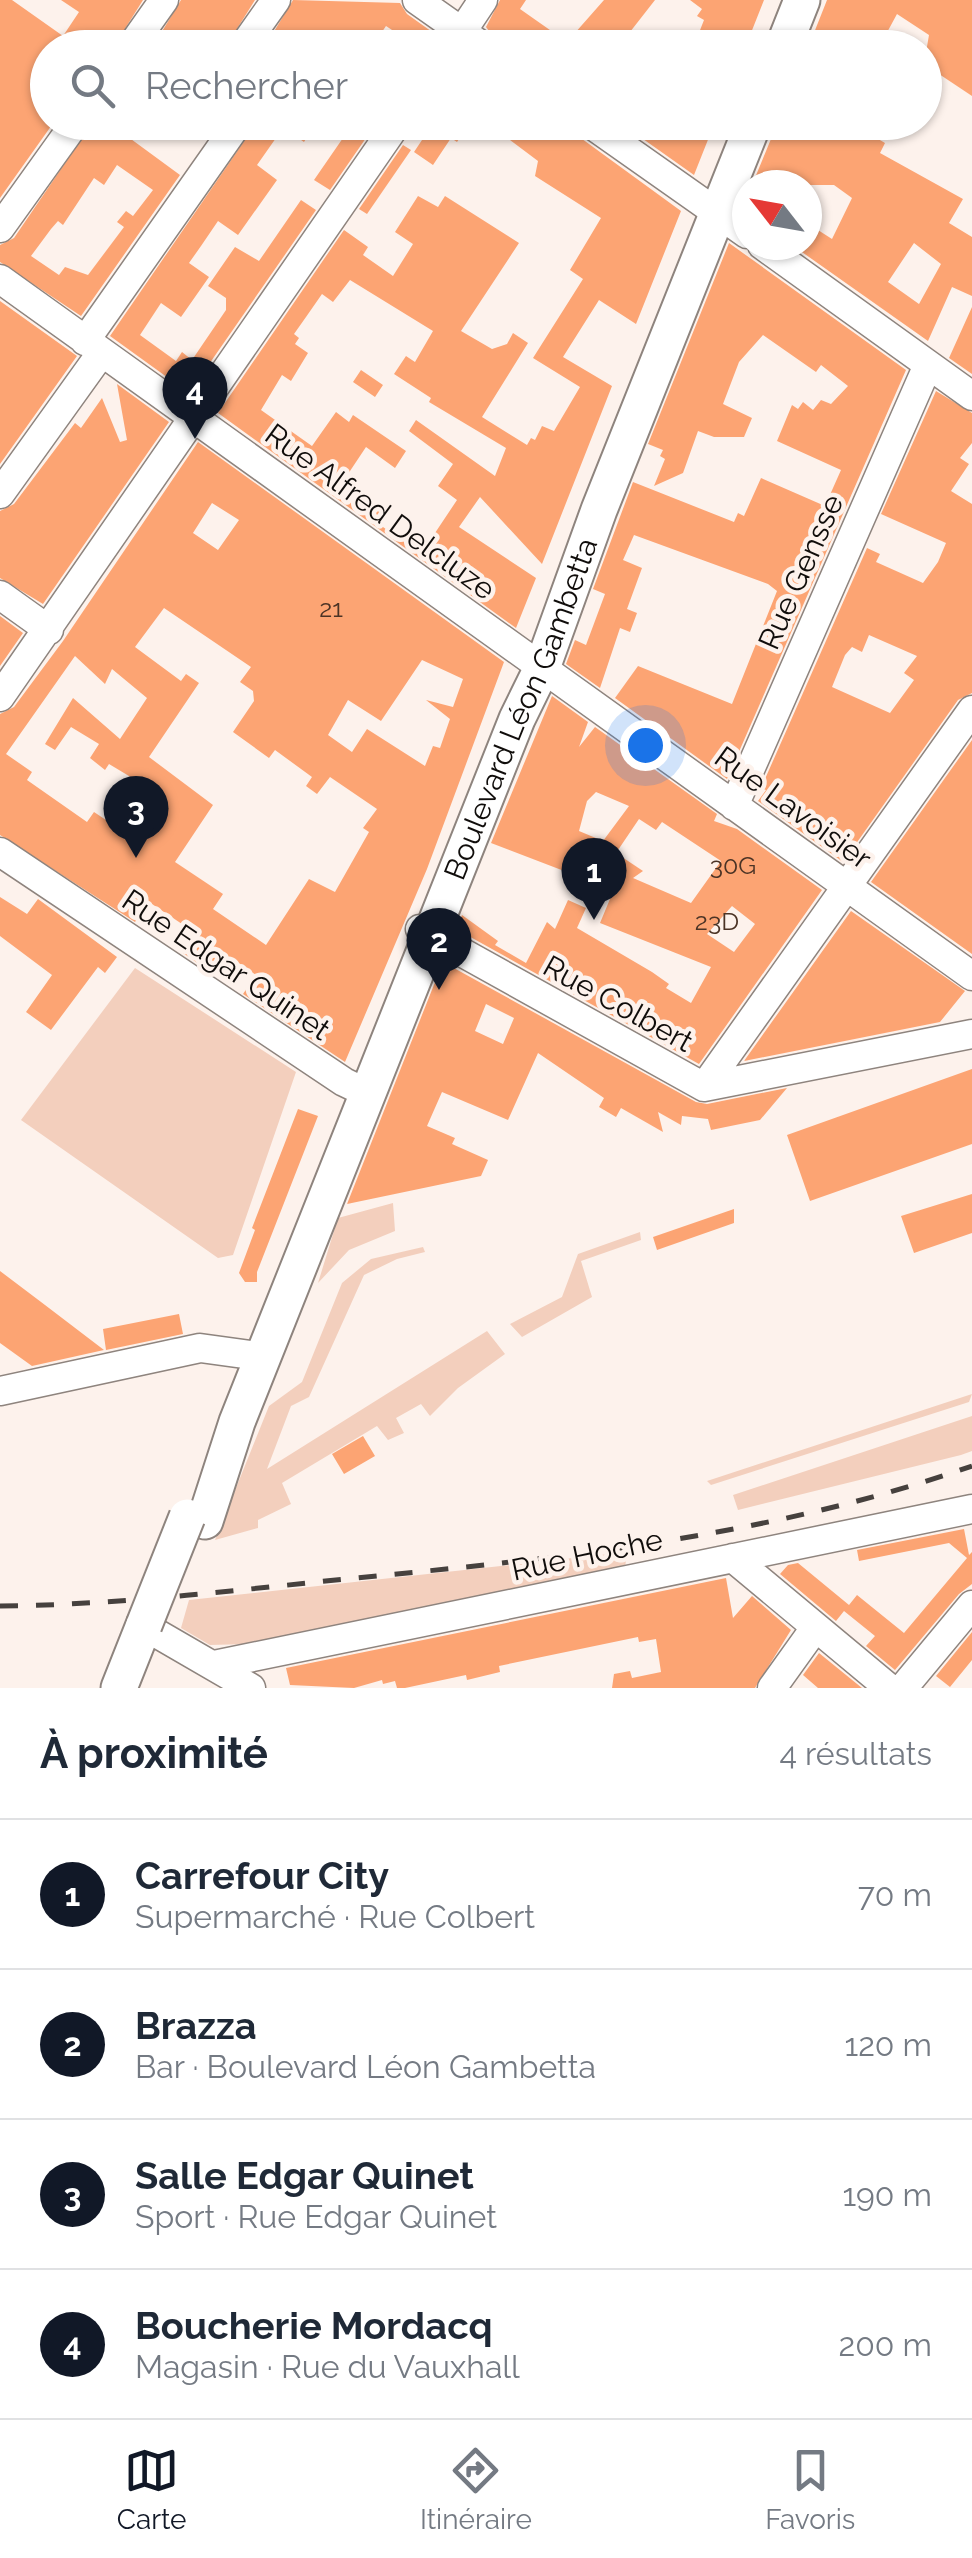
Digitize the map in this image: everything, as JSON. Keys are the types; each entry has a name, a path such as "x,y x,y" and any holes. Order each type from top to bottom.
{"main road":[{"path":"777,30 788,0"},
{"path":"791,30 802,0"},
{"name":"Boulevard Léon Gambetta","path":"724,219 737,140"},
{"name":"Boulevard Léon Gambetta","path":"196,1519 425,932 724,219 748,140"},
{"name":"Boulevard Léon Gambetta","path":"196,1519 251,1355 363,1091"},
{"path":"119,1688 152,1628 196,1519"},
{"path":"139,1688 152,1628"}],"street":[{"path":"143,30 164,0"},
{"path":"255,30 276,0"},
{"path":"417,0 452,30"},
{"path":"471,30 483,0"},
{"path":"0,228 63,140"},
{"path":"0,494 227,140"},
{"path":"0,698 386,140"},
{"path":"613,140 724,219"},
{"path":"783,260 972,396"},
{"name":"Rue Alfred Delcluze","path":"0,279 535,663"},
{"name":"Rue Gensse","path":"734,806 928,364"},
{"path":"0,595 49,630"},
{"name":"Rue Lavoisier","path":"535,663 972,976"},
{"path":"704,1087 972,710"},
{"name":"Rue Edgar Quinet","path":"0,852 363,1091"},
{"name":"Rue Colbert","path":"425,932 704,1087 972,1034"},
{"path":"0,1391 200,1348 251,1355"},
{"name":"Rue Hoche","path":"214,1665 972,1508"},
{"path":"733,1558 889,1688"},
{"path":"903,1688 972,1604"},
{"path":"152,1628 250,1688"},
{"path":"772,1688 816,1628"}],"shaded area":[{"path":"135,968 296,1072 233,1255 218,1258 21,1120"},
{"path":"393,1203 395,1231 349,1250 318,1283 338,1218"},
{"path":"640,1232 641,1240 581,1261 592,1297 522,1337 510,1324 562,1297 578,1254"},
{"path":"423,1247 425,1252 397,1259 364,1275 309,1397 291,1406 267,1469 487,1331 505,1354 458,1388 430,1416 421,1404 396,1418 404,1433 388,1440 377,1426 282,1483 291,1504 258,1520 258,1528 215,1540 269,1406 302,1382 342,1283 371,1259"},
{"path":"972,1394 969,1402 711,1485 707,1481"},
{"path":"972,1416 972,1451 738,1510 733,1495"},
{"path":"628,1552 625,1566 248,1644 210,1645 181,1628 189,1600"}],"building":[{"path":"0,0 12,0 54,30 30,30 30,140 41,140 0,198"},
{"path":"61,0 143,0 124,30 67,30 79,12"},
{"path":"181,0 255,0 236,30 163,30"},
{"path":"293,0 400,3 407,14 429,30 392,30 386,26 383,30 275,30"},
{"path":"500,0 526,0 520,9 550,30 488,30 486,27"},
{"path":"604,0 655,0 632,30 578,30"},
{"path":"690,0 764,0 752,30 700,30 704,20 697,16 702,9"},
{"path":"827,0 972,0 972,96 942,76 942,30 921,30 897,14 888,30 815,30"},
{"path":"81,140 132,140 180,175 81,316 0,262 0,245 14,238","holes":["117,165 153,190 133,216 126,211 117,222 124,227 88,275 65,267 59,275 31,256 58,221 63,225 94,178 104,185"]},
{"path":"245,140 275,140 257,165 277,180 238,235 218,221 189,263 209,277 181,317 161,303 140,335 176,361 182,352 192,360 226,310 226,298 208,286 235,247 259,261 301,200 316,210 189,393 110,336"},
{"path":"342,140 365,140 330,190 314,180"},
{"path":"422,140 450,140 433,165 414,152"},
{"path":"510,140 583,140 681,211 636,324 599,300 563,357 612,386 542,564 480,497 459,527 536,578 516,628 218,413 344,230 368,247 363,255 393,276 413,244 395,232 418,196 438,207 445,196 519,243 461,331 492,349 507,344 513,333 528,343 482,417 527,445 531,438 535,440 542,426 554,431 580,387 533,358 583,279 570,270 601,218 535,176 538,161","holes":["350,280 433,331 415,362 406,356 394,374 431,398 429,402 506,448 495,476 416,420 409,431 453,464 438,486 457,500 429,542 419,535 411,546 380,525 387,515 342,483 366,447 395,468 406,451 353,415 349,422 336,412 312,446 261,410 282,375 291,381 308,353 295,344 299,338 294,334 322,294 333,302"]},
{"path":"644,140 708,140 694,175"},
{"path":"771,140 880,140 885,143 880,153 963,199 949,223 972,237 972,296 952,287 928,341 813,260 822,260 822,233 832,239 852,198 834,185 822,185 822,170 758,170","holes":["914,243 941,264 919,304 888,282"]},
{"path":"403,145 411,150 367,214 359,209"},
{"path":"729,243 732,260 753,260 906,370 727,779 615,698 638,666 732,704 777,591 768,584 634,535 623,560 642,568 627,609 637,613 630,632 620,628 600,688 566,664 575,640 586,645 605,594 593,589 633,482 734,522 738,513 744,516 761,478 825,506 841,470 777,441 792,405 798,409 803,402 813,410 821,400 831,404 848,386 821,365 816,372 763,335 739,362 723,404 752,418 744,437 714,437 698,431 683,473 654,486 665,459 660,456 663,450 648,444"},
{"path":"0,301 77,356 0,464"},
{"path":"972,307 972,374 949,358"},
{"path":"361,370 383,385 375,397 353,382"},
{"path":"117,384 169,422 43,604 0,578 0,511 14,504 75,423 81,428 102,398 120,442 127,440"},
{"path":"936,391 972,413 972,443 960,458 969,464 951,491 972,504 972,693 958,700 843,862 758,801 867,548 880,554 876,562 923,583 938,562 946,543 881,514","holes":["869,635 917,656 904,673 914,680 890,713 832,687 845,655 852,647 862,652"]},
{"path":"198,442 504,662 427,869 345,1062 243,994 256,975 233,959 215,975 183,953 197,934 149,902 135,922 0,835 0,714 14,707","holes":["212,503 239,520 218,550 193,533","164,608 251,667 240,682 253,691 254,701 233,732 269,758 275,750 312,777 306,786 317,794 330,777 377,809 363,828 369,832 335,892 309,879 266,945 213,909 223,894 175,862 213,805 149,757 199,683 186,674 181,681 135,647","75,656 105,684 112,669 147,698 120,739 73,698 45,744 55,750 71,727 99,744 90,758 105,770 109,764 134,779 106,820 94,812 87,822 27,780 32,772 6,754","422,660 463,679 453,707 426,700 450,719 440,748 433,746 425,766 367,729 352,752 328,735 348,700 381,721"]},
{"path":"0,616 23,633 0,666"},
{"path":"552,696 588,722 579,747 595,727 717,814 714,821 737,829 822,890 699,1064 456,929 462,915 498,941 495,945 526,963 547,922 555,929 568,900 586,908 577,928 652,972 669,984 666,988 691,1003 711,967 600,923 622,870 594,859 585,879 491,843","holes":["596,792 629,806 603,841 579,831 587,801","639,819 656,830 662,822 721,861 691,903 633,878 643,871 616,853","732,906 755,924 734,952 707,934"]},
{"path":"972,740 972,954 871,882"},
{"path":"0,897 27,914 38,899 117,957 105,973 98,967 51,1030 26,1012 52,975 0,936"},
{"path":"851,911 965,991 940,1022 744,1061"},
{"path":"443,962 696,1102 707,1104 787,1088 760,1120 711,1130 708,1119 682,1116 681,1125 658,1112 663,1132 621,1108 616,1117 599,1107 604,1098 538,1053 508,1120 442,1092 427,1126 455,1138 452,1144 488,1160 481,1176 347,1204","holes":["486,1004 514,1018 503,1044 475,1031"]},
{"path":"972,1069 972,1144 810,1201 787,1135"},
{"path":"298,1109 318,1116 257,1272 257,1282 245,1282 239,1273 255,1230 252,1228"},
{"path":"972,1194 972,1233 914,1253 901,1216"},
{"path":"734,1209 734,1223 657,1250 653,1237"},
{"path":"0,1271 104,1350 32,1366 0,1343"},
{"path":"179,1314 183,1334 106,1350 103,1329"},
{"path":"363,1436 375,1456 344,1474 332,1454"},
{"path":"964,1529 969,1555 972,1552 972,1584 959,1594 895,1670 866,1646 875,1636 844,1611 836,1621 780,1574 788,1565 798,1563 849,1605 857,1595 904,1633 967,1558 949,1543 859,1561 857,1550"},
{"path":"726,1578 733,1618 752,1596 791,1630 755,1688 612,1688 614,1674 630,1671 632,1678 661,1672 656,1639 639,1642 638,1637 499,1666 500,1672 467,1680 466,1675 405,1688 397,1688 395,1681 383,1684 382,1680 354,1688 290,1685 286,1668"},
{"path":"972,1632 972,1660 950,1687 936,1676"},
{"path":"819,1653 862,1688 818,1688 803,1675"}],"railway":[{"path":"0,1606 178,1596 667,1541 821,1510 972,1466"}],"place":[{"name":"Boucherie Mordacq","path":"195,439"},
{"name":"Salle Edgar Quinet","path":"136,858"},
{"name":"Carrefour City","path":"594,920"},
{"name":"Brazza","path":"439,990"}]}
